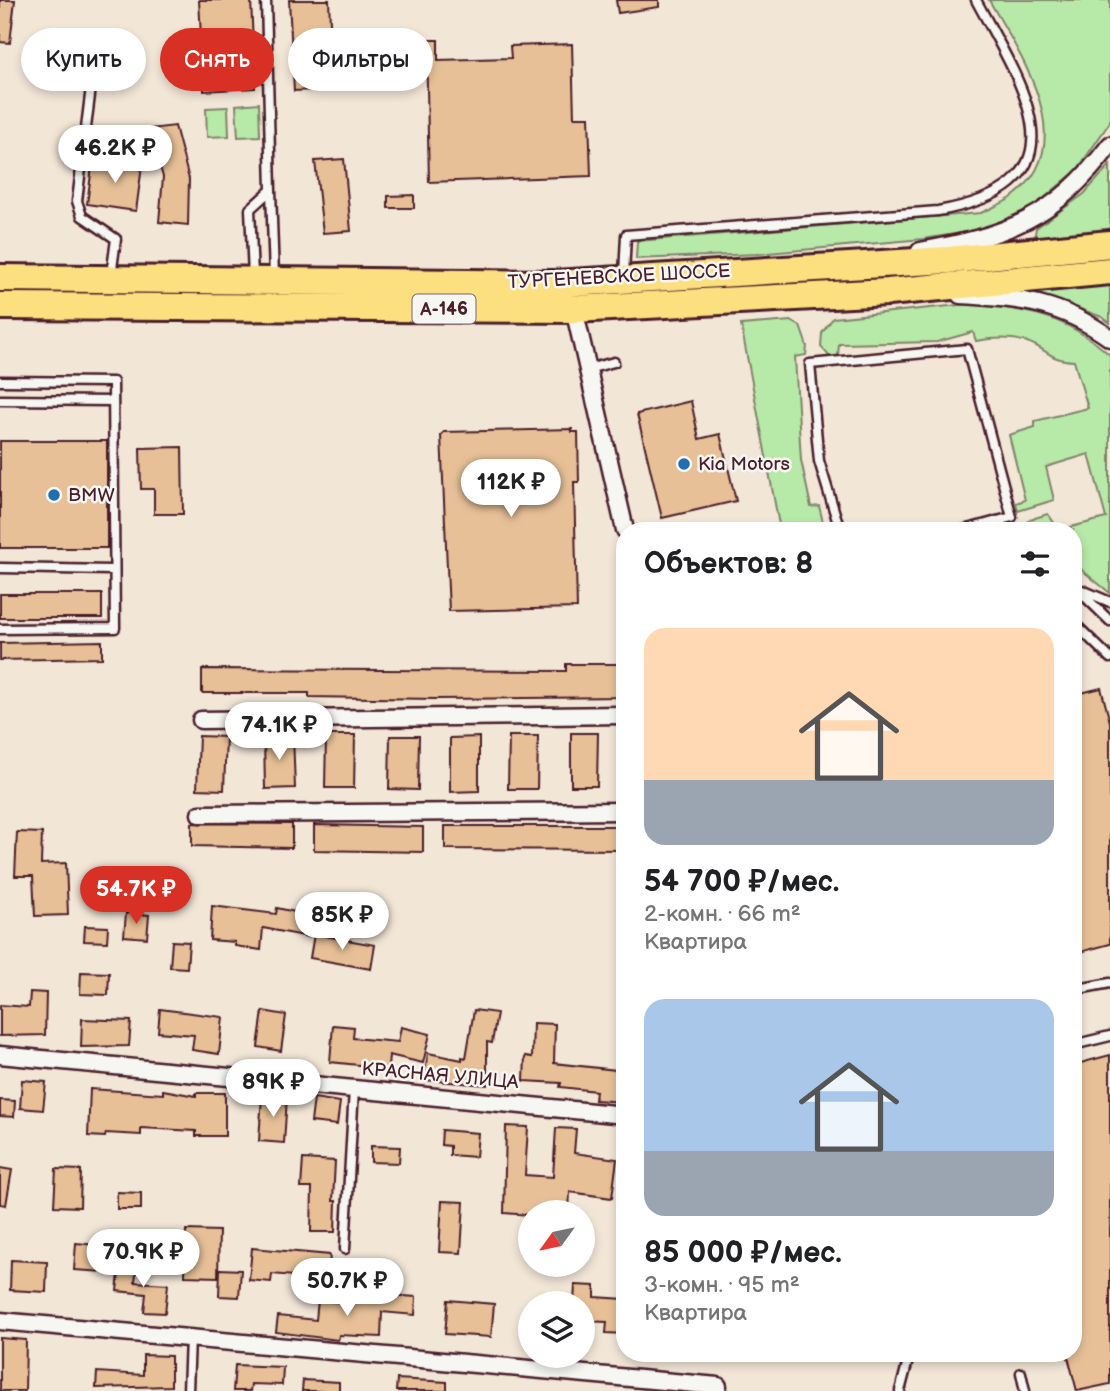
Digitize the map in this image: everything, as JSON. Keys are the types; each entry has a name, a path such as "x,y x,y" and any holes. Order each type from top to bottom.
{"highway":[{"name":"ТУРГЕНЕВСКОЕ ШОССЕ","path":"0,278 554,284 948,260 1110,244"},
{"name":"ТУРГЕНЕВСКОЕ ШОССЕ","path":"6,307 575,309 888,292 1110,271"}],"street":[{"path":"843,265 978,240 1016,227 1080,182 1110,145"},
{"path":"888,292 1033,301 1083,320 1110,338"},
{"path":"575,309 623,522"},
{"path":"201,720 616,715"},
{"path":"200,814 616,811"},
{"name":"КРАСНАЯ УЛИЦА","path":"0,1055 616,1114"},
{"path":"0,1321 718,1385"}],"lane":[{"path":"263,279 271,190 266,0"},
{"path":"624,278 626,234 938,211 971,205 1009,186 1029,160 1034,131 1025,91 976,0"},
{"path":"91,91 77,201 82,216 116,239 111,279"},
{"path":"263,279 250,209 271,190"},
{"path":"838,522 819,461 810,364 967,349 1012,517 996,521"},
{"path":"588,369 614,362"},
{"path":"0,381 113,382 115,628 0,629"},
{"path":"0,400 113,401"},
{"path":"0,568 113,570"},
{"path":"1082,590 1110,602"},
{"path":"1082,594 1110,621"},
{"path":"1082,636 1110,658"},
{"path":"1082,988 1110,983"},
{"path":"1082,1043 1110,1036"},
{"path":"345,1250 354,1089"},
{"path":"188,1391 191,1338"},
{"path":"900,1391 908,1362"},
{"path":"1021,1373 1025,1391"}],"green space":[{"path":"989,0 1110,0 1110,122 1077,170 1030,210 986,229 923,239 757,254 636,259 637,241 981,213 1011,198 1032,177 1043,153 1045,127 1029,74"},
{"path":"259,103 260,136 238,137 236,105"},
{"path":"228,107 229,136 207,137 206,108"},
{"path":"1110,165 1110,231 1039,238 1035,234 1036,228 1084,194"},
{"path":"1110,280 1110,323 1102,317 1019,287"},
{"path":"969,304 1009,309 1061,322 1093,341 1110,355 1110,593 1082,570 1082,524 1106,518 1089,454 1046,467 1054,500 1018,511 1016,503 1025,500 1009,435 1035,427 1035,421 1088,408 1074,361 1059,359 1021,340 1002,338 976,341 973,332 937,342 839,344 838,356 830,357 821,347 822,333 833,318"},
{"path":"791,321 800,326 807,346 806,355 795,357 801,460 811,507 819,506 823,522 778,522 741,325"},
{"path":"1048,514 1054,522 1027,522 1028,520"}],"building":[{"path":"0,0 15,0 10,43 0,42"},
{"path":"199,0 251,0 252,28 201,28"},
{"path":"289,0 329,0 330,28 291,28"},
{"path":"616,0 659,0 659,7 618,13"},
{"path":"433,40 438,40 438,60 511,58 510,46 572,44 574,117 589,117 591,176 429,182 427,91 433,91"},
{"path":"175,126 189,179 188,225 159,222 163,177 149,129"},
{"path":"93,159 142,166 136,211 87,204"},
{"path":"344,159 351,231 323,233 315,161"},
{"path":"414,195 414,208 388,208 388,196"},
{"path":"691,401 699,439 720,434 736,501 662,518 637,414"},
{"path":"572,429 572,432 578,432 579,482 574,482 577,608 449,611 441,435 444,432"},
{"name":"BMW","path":"0,441 107,441 107,548 0,548"},
{"path":"182,447 183,514 154,514 154,489 141,489 140,448"},
{"path":"0,594 102,594 102,618 0,618"},
{"path":"102,641 102,658 0,660 0,643"},
{"path":"566,664 616,664 616,697 436,699 309,697 309,693 202,693 202,669 566,671"},
{"path":"1101,688 1110,722 1110,944 1082,952 1082,693"},
{"path":"571,733 598,733 597,786 571,786"},
{"path":"293,735 295,788 265,789 264,736"},
{"path":"326,735 355,735 354,788 325,788"},
{"path":"199,736 226,737 224,790 197,789"},
{"path":"390,736 419,736 418,790 389,789"},
{"path":"509,736 538,736 537,789 508,789"},
{"path":"479,737 479,791 450,792 450,738"},
{"path":"192,823 292,824 292,848 192,846"},
{"path":"314,825 423,827 423,852 314,850"},
{"path":"445,826 616,826 616,850 445,849"},
{"path":"17,832 42,833 41,864 66,863 68,915 35,916 33,876 15,876"},
{"path":"212,906 276,914 277,908 313,916 309,937 263,928 261,950 235,946 235,942 210,940"},
{"path":"126,913 149,915 147,938 124,936"},
{"path":"85,926 108,927 107,942 84,941"},
{"path":"314,934 375,945 371,969 310,958"},
{"path":"172,941 189,942 187,968 170,967"},
{"path":"81,972 109,973 108,995 80,994"},
{"path":"30,992 46,993 45,1035 0,1036 0,1005 29,1007"},
{"path":"160,1009 223,1017 219,1054 192,1050 194,1035 158,1032"},
{"path":"474,1010 497,1013 492,1043 487,1042 487,1085 424,1080 428,1053 462,1060 462,1057 466,1058"},
{"path":"263,1011 286,1015 281,1051 258,1047"},
{"path":"82,1019 131,1021 129,1046 81,1047"},
{"path":"533,1023 555,1024 554,1063 616,1070 616,1101 595,1100 596,1091 560,1087 561,1083 524,1081 525,1056 532,1057"},
{"path":"333,1025 354,1027 353,1038 398,1042 401,1027 430,1034 423,1063 389,1055 388,1068 330,1062"},
{"path":"1110,1055 1110,1384 1077,1391 1069,1362 1082,1362 1082,1063"},
{"path":"22,1080 46,1082 43,1110 20,1108"},
{"path":"90,1089 163,1094 163,1090 196,1096 196,1093 225,1093 225,1136 196,1136 196,1131 141,1128 141,1135 106,1133 105,1137 88,1136"},
{"path":"262,1095 287,1097 284,1143 259,1141"},
{"path":"314,1098 340,1102 337,1125 311,1122"},
{"path":"0,1100 15,1101 14,1117 0,1116"},
{"path":"506,1126 528,1127 525,1175 553,1177 556,1128 576,1129 574,1153 616,1159 612,1198 570,1192 570,1200 518,1200 518,1214 504,1213"},
{"path":"442,1130 478,1133 476,1157 450,1155 450,1146 441,1145"},
{"path":"371,1146 400,1147 399,1163 371,1162"},
{"path":"303,1159 335,1161 335,1232 311,1232 312,1188 301,1188"},
{"path":"0,1168 12,1170 6,1205 0,1204"},
{"path":"56,1169 81,1170 80,1207 54,1206"},
{"path":"117,1192 141,1193 141,1209 117,1209"},
{"path":"442,1201 464,1202 461,1253 439,1252"},
{"path":"186,1230 219,1231 218,1277 185,1276"},
{"path":"76,1243 107,1246 105,1272 74,1270"},
{"path":"252,1248 330,1255 328,1279 272,1274 271,1282 249,1280"},
{"path":"11,1260 47,1262 46,1292 10,1290"},
{"path":"120,1264 137,1266 135,1282 168,1284 165,1313 144,1312 146,1294 117,1291"},
{"path":"220,1269 241,1270 239,1297 219,1296"},
{"path":"575,1285 595,1286 595,1291 575,1291"},
{"path":"390,1295 416,1297 415,1315 382,1312 381,1337 339,1335 338,1340 276,1332 278,1316 316,1320 318,1300 347,1303 347,1299 390,1302"},
{"path":"595,1297 616,1298 616,1334 606,1333 607,1322 595,1322"},
{"path":"448,1300 494,1304 491,1337 445,1334"},
{"path":"0,1338 26,1340 25,1391 0,1391"},
{"path":"143,1355 171,1356 171,1386 96,1388 97,1372 143,1375"},
{"path":"235,1365 283,1367 282,1385 251,1384 250,1391 233,1391"},
{"path":"397,1379 447,1382 447,1391 396,1391"},
{"path":"303,1380 339,1382 339,1391 302,1391"}],"place":[{"name":"Kia Motors","path":"684,464"},
{"name":"BMW","path":"54,495"}]}
